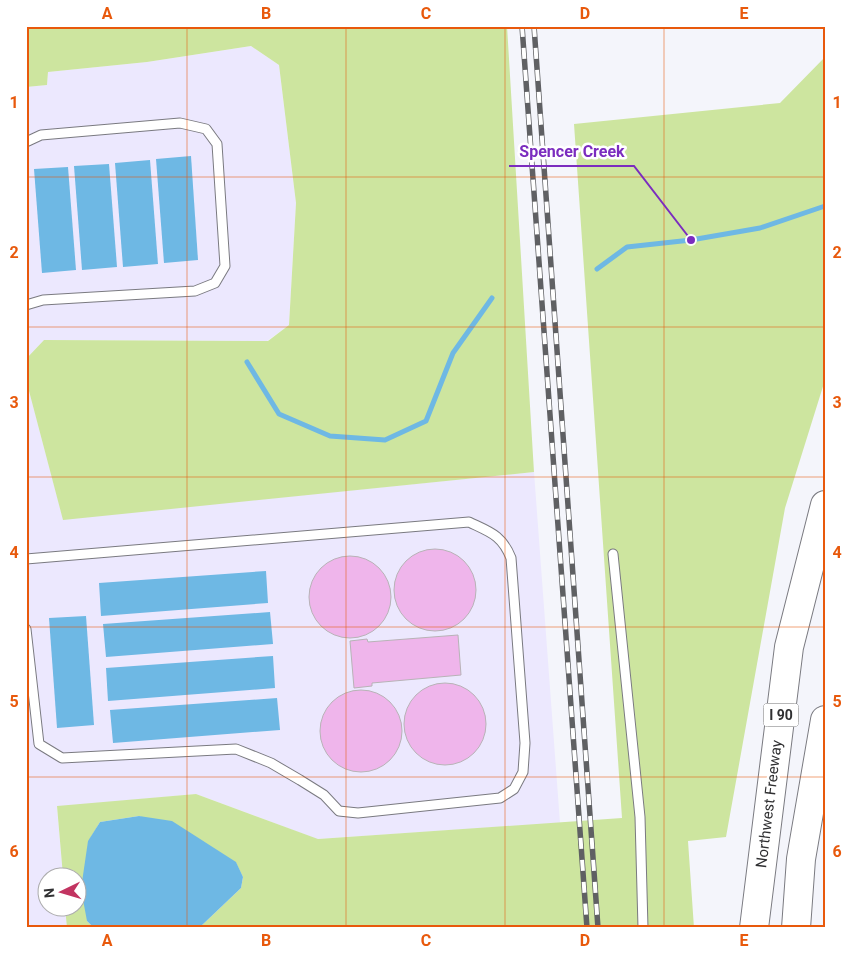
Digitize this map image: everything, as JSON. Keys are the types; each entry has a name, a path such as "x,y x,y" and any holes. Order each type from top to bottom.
{"highway":[{"name":"Northwest Freeway","path":"754,928 789,647 825,506"},
{"path":"796,928 801,859 825,720"}],"lane":[{"path":"26,142 41,135 180,123 206,129 217,144 225,266 215,283 195,291 44,300 26,305"},
{"path":"26,559 469,522 494,533 506,546 511,558 526,743 523,772 514,789 500,798 358,813 339,811 324,796 300,780 271,763 236,749 62,758 39,744 26,629"},
{"path":"613,554 640,817 643,928"}],"shaded area":[{"path":"251,46 279,65 296,203 289,325 267,341 44,340 26,359 26,87 47,85 48,72 147,62"},
{"path":"26,373 29,391 63,519 534,472 560,823 317,839 196,794 57,807 62,866 38,866 38,916 66,916 67,928 26,928"}],"green space":[{"path":"26,26 507,26 534,472 63,520 29,391 26,359 44,340 268,341 289,325 296,203 279,65 251,46 147,62 48,72 47,85 26,87"},
{"path":"825,57 825,380 785,508 726,837 688,841 694,928 199,928 241,888 243,877 236,863 211,847 139,816 100,822 88,842 88,866 62,866 57,806 196,794 318,839 622,818 574,124 780,103"},
{"path":"66,916 87,916 87,921 94,928 67,928"}],"water":[{"path":"191,156 198,260 164,263 156,159"},
{"path":"150,160 158,264 123,267 115,163"},
{"path":"109,164 117,267 82,270 74,166"},
{"path":"68,167 76,270 42,273 34,169"},
{"path":"266,571 268,603 101,616 99,583"},
{"path":"270,612 273,644 106,657 103,624"},
{"path":"86,616 94,725 57,728 49,618"},
{"path":"273,656 275,688 108,701 106,668"},
{"path":"277,698 280,730 113,743 110,710"},
{"path":"139,816 172,821 236,862 243,877 241,888 199,928 94,928 87,921 86,916 88,916 88,866 84,866 88,841 100,822"}],"building":[{"path":"427,549 443,549 458,556 469,567 476,582 473,606 464,619 443,631 427,631 412,624 401,613 394,598 394,582 401,567 412,556"},
{"path":"342,556 358,556 373,563 384,574 391,589 388,613 379,626 358,638 342,638 327,631 316,620 309,605 309,589 316,574 327,563"},
{"path":"458,635 461,675 372,683 372,686 354,688 350,641 367,639 368,642"},
{"path":"437,683 453,683 468,690 479,701 486,716 483,740 474,753 453,765 437,765 422,758 411,747 404,732 404,716 411,701 422,690"},
{"path":"353,690 369,690 384,697 395,708 402,723 399,747 390,760 369,772 353,772 338,765 327,754 320,739 320,723 327,708 338,697"}],"waterway":[{"path":"597,269 627,247 691,240 760,228 825,206"},
{"path":"247,362 279,414 330,436 385,440 426,421 453,353 492,298"}],"railway":[{"path":"522,26 587,928"},
{"path":"534,26 598,928"}],"place":[{"name":"Spencer Creek","path":"691,240"}]}
